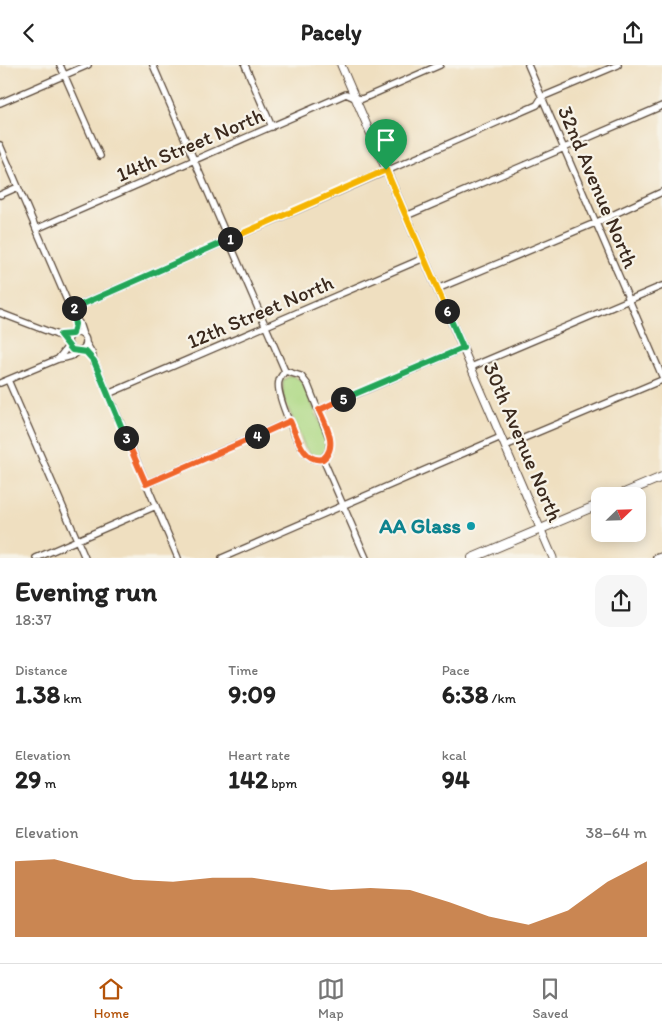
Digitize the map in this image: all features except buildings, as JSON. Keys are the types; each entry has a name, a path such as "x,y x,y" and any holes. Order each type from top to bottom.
{"main road":[{"path":"638,487 662,477"},
{"path":"472,558 591,508"}],"street":[{"path":"60,65 100,155"},
{"path":"0,103 88,65"},
{"path":"153,65 285,371 301,376 308,385 319,410 330,440 330,451 323,459 314,459 304,451 290,421 278,389 278,381 285,371"},
{"path":"245,65 272,127"},
{"name":"30th Avenue North","path":"341,65 553,558"},
{"name":"14th Street North","path":"36,229 346,94 362,99 440,65"},
{"name":"32nd Avenue North","path":"528,65 662,378"},
{"path":"71,309 537,105 542,97 618,65"},
{"path":"406,216 662,106"},
{"path":"0,145 74,317 75,324 72,334 68,339 68,345 58,359"},
{"path":"0,195 18,187"},
{"path":"437,289 595,223 662,192"},
{"name":"12th Street North","path":"108,394 424,258"},
{"path":"471,367 662,286"},
{"path":"0,313 60,335 77,333 83,335"},
{"path":"74,317 79,323 86,343 92,353 178,558"},
{"path":"60,335 72,350 79,350 88,354 94,361"},
{"path":"0,383 77,353 86,343"},
{"path":"319,410 463,348"},
{"path":"505,446 662,378"},
{"path":"8,380 85,558"},
{"path":"146,484 290,421"},
{"path":"222,558 501,437"},
{"path":"323,459 366,558"},
{"path":"36,558 156,506"},
{"path":"656,558 662,556"}],"green space":[{"path":"294,376 302,382 326,436 326,451 320,456 312,455 305,447 283,396 283,380"}],"place":[{"name":"AA Glass","path":"471,526"}],"route":[{"path":"386,170 463,348 319,410 329,434 331,447 328,455 323,459 314,459 304,451 290,421 146,484 94,361 86,352 72,350 60,335 73,334 75,324 71,309 386,170"}]}
